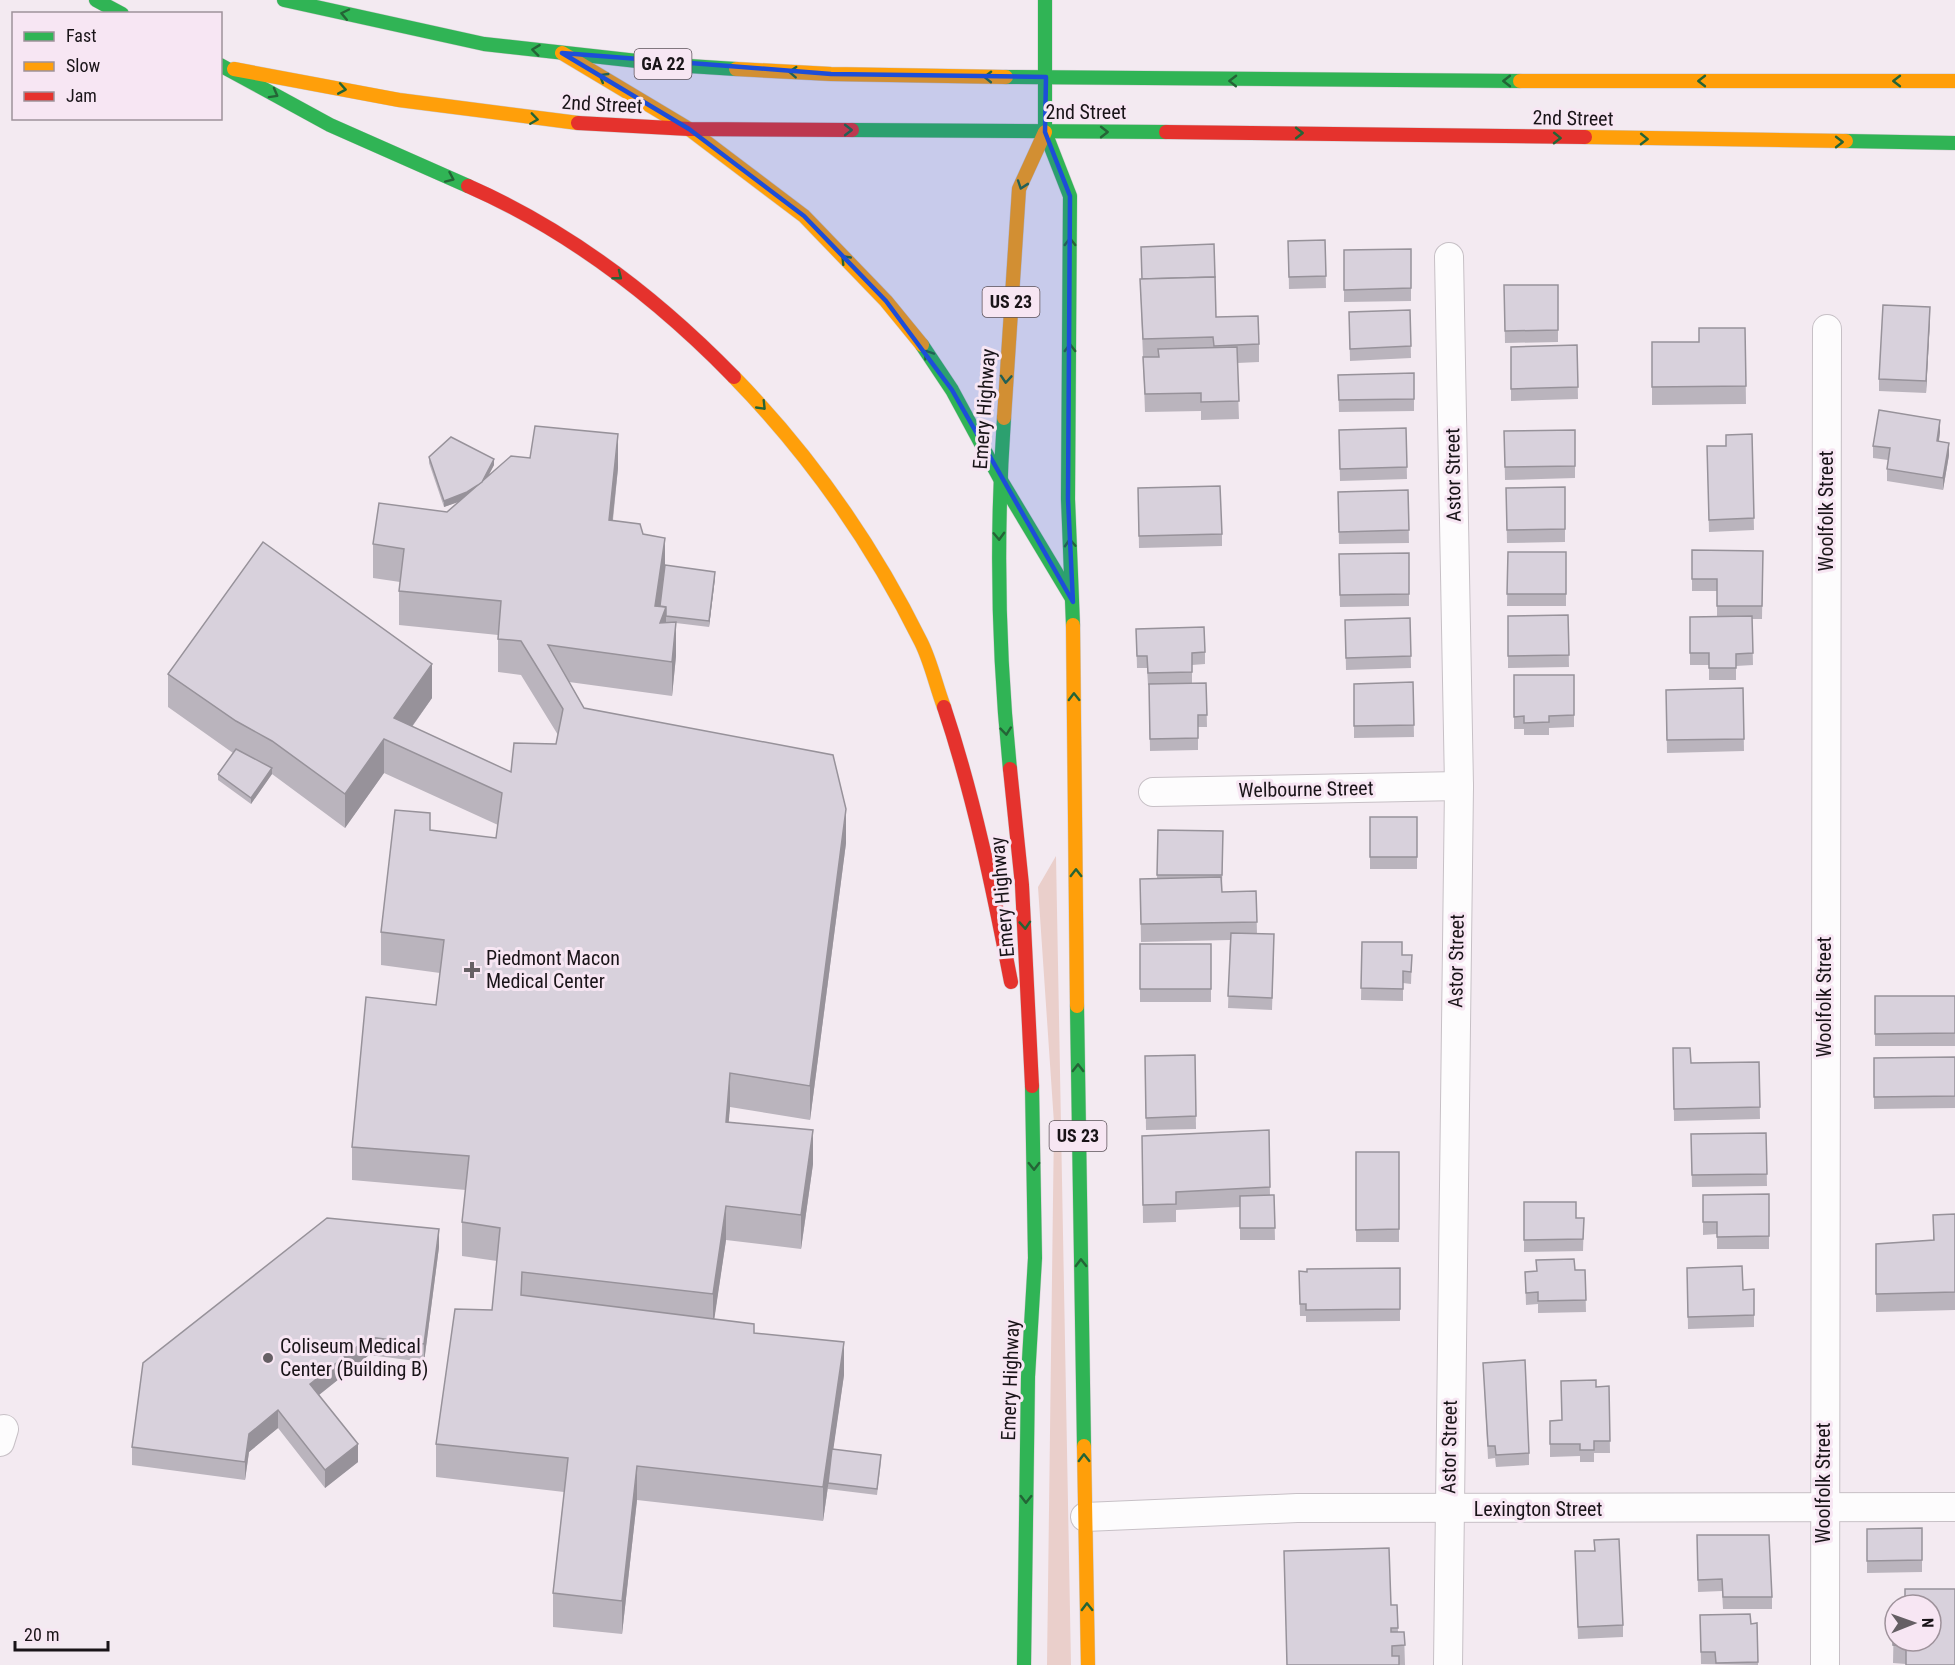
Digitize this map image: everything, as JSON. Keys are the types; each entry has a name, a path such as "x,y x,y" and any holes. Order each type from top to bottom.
{"main road":[{"path":"96,0 118,12"},
{"name":"2nd Street","path":"284,0 484,44 673,65 831,74 1292,81 1955,81"},
{"name":"Emery Highway","path":"1045,0 1045,132 1070,196 1068,499 1073,602 1088,1665"},
{"path":"562,53 689,129 804,216 886,301 916,337 952,390 999,477 1073,602"},
{"name":"2nd Street","path":"222,66 399,100 561,122 689,129 1318,133 1955,143"},
{"path":"222,67 330,125 505,202 583,249 691,333 770,414 828,487 873,558 922,644 963,764 988,864 1034,1107"},
{"name":"Emery Highway","path":"1024,1665 1028,1377 1035,1258 1034,1107 1022,885 1005,719 999,477 1019,189 1045,132"}],"street":[{"name":"Astor Street","path":"1448,1665 1448,1509 1459,786 1449,257"},
{"name":"Woolfolk Street","path":"1825,1665 1823,1509 1827,328"},
{"name":"Welbourne Street","path":"1153,792 1459,786"},
{"name":"Lexington Street","path":"1085,1517 1297,1508 1955,1507"}],"highlighted area":[{"path":"562,53 831,74 1046,77 1045,132 1070,196 1068,499 1073,602 952,390 886,301 804,216 689,129"}],"shaded area":[{"path":"1056,856 1071,1665 1047,1665 1054,1123 1038,887"}],"building":[{"path":"1325,240 1326,276 1289,277 1288,241"},
{"path":"1214,244 1215,277 1142,279 1141,247"},
{"path":"1411,249 1411,288 1344,290 1344,250"},
{"path":"1215,277 1216,317 1258,316 1259,344 1214,346 1213,337 1143,339 1140,279"},
{"path":"1504,285 1558,285 1558,330 1505,331"},
{"path":"1883,305 1930,307 1926,381 1879,379"},
{"path":"1410,310 1411,346 1350,349 1349,312"},
{"path":"1699,328 1745,328 1746,386 1652,387 1652,342 1699,342"},
{"path":"1577,345 1578,387 1511,389 1511,347"},
{"path":"1237,347 1239,401 1201,402 1201,393 1145,394 1143,357 1159,357 1158,349"},
{"path":"1414,373 1414,399 1339,400 1338,375"},
{"path":"1879,410 1940,420 1937,441 1949,443 1943,478 1887,469 1890,448 1873,446"},
{"path":"535,426 618,434 609,520 640,524 643,534 665,538 655,606 666,607 660,623 676,622 672,662 548,645 584,708 833,755 846,809 810,1086 730,1073 726,1122 813,1130 801,1215 726,1206 713,1294 522,1272 521,1295 754,1324 754,1333 844,1342 823,1487 637,1466 622,1601 553,1593 568,1458 436,1444 455,1309 492,1310 500,1228 462,1222 469,1156 352,1147 366,997 436,1005 444,940 381,932 395,810 430,813 430,830 496,838 502,793 384,739 345,794 272,741 236,721 168,674 263,542 432,664 394,718 511,772 514,743 556,744 563,709 521,641 498,639 501,601 399,591 404,549 373,544 379,503 447,512 511,456 530,458"},
{"path":"1406,428 1407,467 1340,469 1339,430"},
{"path":"1575,430 1575,466 1505,467 1504,431"},
{"path":"1752,434 1754,518 1709,520 1707,446 1726,446 1726,435"},
{"path":"451,437 494,459 482,482 467,492 444,501 429,457"},
{"path":"1220,486 1222,534 1139,536 1138,488"},
{"path":"1565,487 1565,529 1507,530 1506,488"},
{"path":"1408,490 1409,530 1339,532 1338,492"},
{"path":"1692,550 1763,551 1762,606 1717,606 1717,579 1692,579"},
{"path":"1508,552 1566,552 1566,594 1507,594"},
{"path":"1409,553 1409,594 1340,595 1339,554"},
{"path":"665,565 715,572 709,621 666,616 666,607 660,606"},
{"path":"1568,615 1569,655 1508,656 1508,616"},
{"path":"1752,616 1753,653 1736,654 1736,668 1709,668 1709,653 1690,653 1690,617"},
{"path":"1410,618 1411,656 1346,658 1345,620"},
{"path":"1204,627 1205,652 1192,653 1192,672 1148,673 1147,656 1137,656 1136,629"},
{"path":"1514,675 1574,675 1574,715 1549,716 1549,722 1524,723 1524,716 1514,717"},
{"path":"1413,682 1414,725 1354,726 1354,684"},
{"path":"1206,683 1207,715 1198,715 1198,738 1150,739 1149,684"},
{"path":"1743,688 1744,739 1667,740 1666,690"},
{"path":"236,749 272,768 251,798 218,774"},
{"path":"1370,817 1417,817 1417,857 1370,857"},
{"path":"1158,830 1223,831 1222,875 1157,875"},
{"path":"1221,877 1222,892 1256,891 1257,922 1141,924 1140,879"},
{"path":"1231,933 1274,934 1272,998 1228,996"},
{"path":"1362,942 1402,942 1402,955 1412,955 1411,972 1403,971 1403,989 1361,988"},
{"path":"1140,944 1211,944 1211,989 1140,989"},
{"path":"1875,996 1955,996 1955,1033 1875,1034"},
{"path":"1673,1048 1690,1048 1691,1063 1759,1062 1760,1107 1674,1109"},
{"path":"1195,1055 1196,1116 1146,1118 1145,1056"},
{"path":"1955,1057 1955,1096 1874,1097 1874,1058"},
{"path":"1269,1130 1270,1187 1176,1192 1176,1204 1143,1205 1142,1136"},
{"path":"1766,1133 1767,1174 1692,1175 1691,1134"},
{"path":"1356,1152 1399,1152 1399,1229 1356,1230"},
{"path":"1769,1194 1769,1236 1717,1237 1717,1222 1703,1222 1703,1195"},
{"path":"1274,1195 1275,1228 1240,1228 1240,1196"},
{"path":"1524,1202 1576,1202 1576,1218 1584,1218 1583,1239 1524,1240"},
{"path":"1955,1214 1955,1292 1876,1294 1876,1244 1934,1240 1933,1215"},
{"name":"Coliseum Medical Center (Building B)","path":"327,1218 439,1229 424,1344 369,1337 310,1384 358,1444 325,1470 278,1410 249,1434 245,1462 132,1447 143,1363"},
{"path":"1574,1259 1575,1270 1585,1270 1586,1300 1538,1301 1538,1292 1526,1293 1525,1272 1537,1271 1536,1260"},
{"path":"1742,1266 1743,1290 1754,1289 1754,1315 1688,1317 1687,1268"},
{"path":"1400,1268 1400,1309 1306,1310 1306,1304 1300,1304 1299,1271"},
{"path":"1525,1360 1529,1453 1496,1455 1495,1446 1488,1446 1483,1363"},
{"path":"1596,1380 1596,1387 1609,1386 1610,1441 1594,1441 1594,1450 1580,1450 1580,1444 1550,1444 1550,1421 1562,1420 1561,1381"},
{"path":"832,1449 881,1455 877,1489 828,1483"},
{"path":"1922,1528 1922,1560 1867,1561 1867,1529"},
{"path":"1697,1535 1769,1535 1772,1597 1723,1597 1722,1579 1698,1580"},
{"path":"1619,1539 1623,1625 1578,1627 1575,1551 1595,1551 1594,1540"},
{"path":"1389,1548 1391,1605 1397,1605 1398,1628 1391,1628 1391,1632 1404,1632 1405,1645 1392,1646 1392,1656 1399,1656 1399,1665 1287,1665 1284,1551"},
{"path":"1905,1589 1955,1589 1955,1665 1906,1665 1906,1653 1943,1653 1943,1593 1905,1593"},
{"path":"1750,1614 1751,1624 1757,1623 1758,1662 1716,1663 1715,1652 1701,1652 1700,1615"}],"traffic: fast":[{"path":"96,0 118,12"},
{"path":"284,0 484,44 673,65 736,69"},
{"path":"1045,0 1045,132 1070,196 1068,499 1073,625"},
{"path":"222,66 330,125 468,186"},
{"path":"1006,77 1520,81"},
{"path":"852,130 1166,132"},
{"path":"1846,141 1955,143"},
{"path":"922,345 952,390 999,477 1071,597"},
{"path":"1004,418 999,549 1003,682 1010,769"},
{"path":"1077,1006 1084,1446"},
{"path":"1024,1665 1028,1377 1035,1258 1032,1086"}],"traffic: slow":[{"path":"562,53 689,129 804,216 886,301 922,345"},
{"path":"234,69 399,100 578,123"},
{"path":"736,69 831,74 1006,77"},
{"path":"1520,81 1955,81"},
{"path":"1004,418 1019,189 1045,132"},
{"path":"1585,137 1846,141"},
{"path":"734,377 789,438 861,536 921,642 944,707"},
{"path":"1073,625 1077,1006"},
{"path":"1084,1446 1088,1665"}],"traffic: jam":[{"path":"578,123 689,129 852,130"},
{"path":"1166,132 1585,137"},
{"path":"468,186 541,223 610,269 674,320 734,377"},
{"path":"944,707 974,809 1011,982"},
{"path":"1010,769 1022,885 1032,1086"}],"place":[{"name":"Piedmont Macon Medical Center","path":"472,970"},
{"name":"Coliseum Medical Center (Building B)","path":"268,1358"}]}
